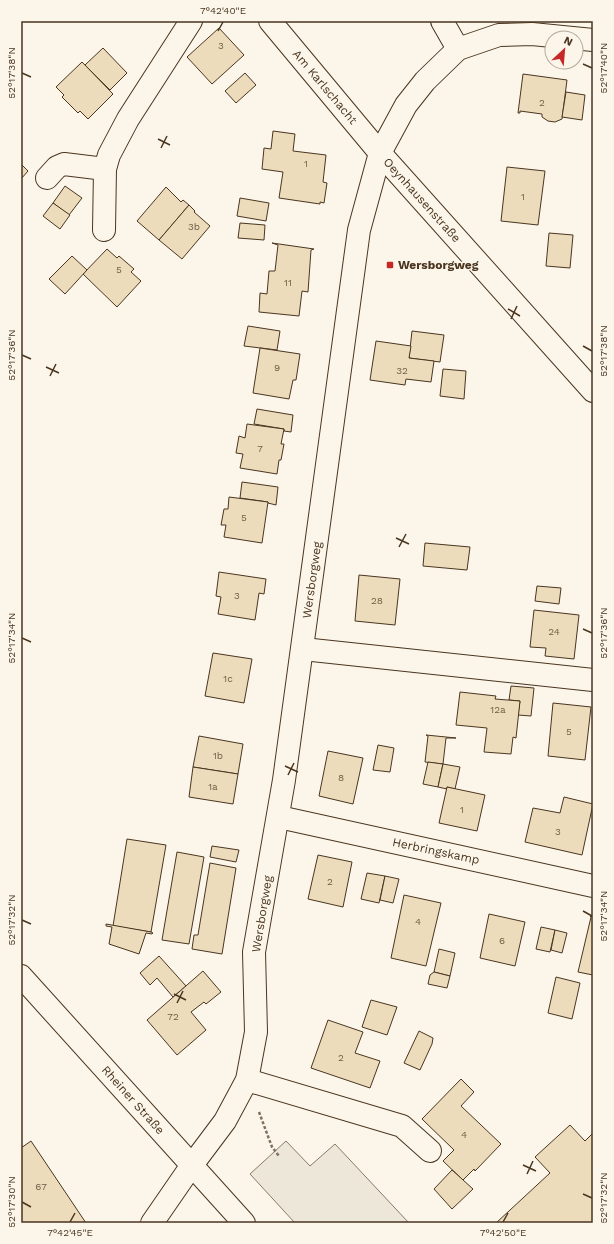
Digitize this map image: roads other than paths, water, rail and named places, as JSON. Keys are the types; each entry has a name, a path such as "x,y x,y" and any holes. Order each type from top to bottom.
{"street":[{"path":"104,230 105,169 109,155 128,119 191,21"},
{"name":"Am Karlschacht","path":"270,21 380,153"},
{"path":"442,21 458,49 499,35 532,34 593,40"},
{"name":"Wersborgweg","path":"152,1223 225,1120 247,1080 256,1032 254,952 279,816 359,230 380,153 406,105 425,81 458,49"},
{"name":"Oeynhausenstraße","path":"380,153 593,391"},
{"path":"46,178 57,167 64,164 105,169"},
{"path":"303,649 593,680"},
{"name":"Herbringskamp","path":"279,816 593,886"},
{"name":"Rheiner Straße","path":"21,976 244,1223"},
{"path":"247,1080 402,1126 430,1151"}],"place":[{"name":"Wersborgweg","path":"390,265"}]}
